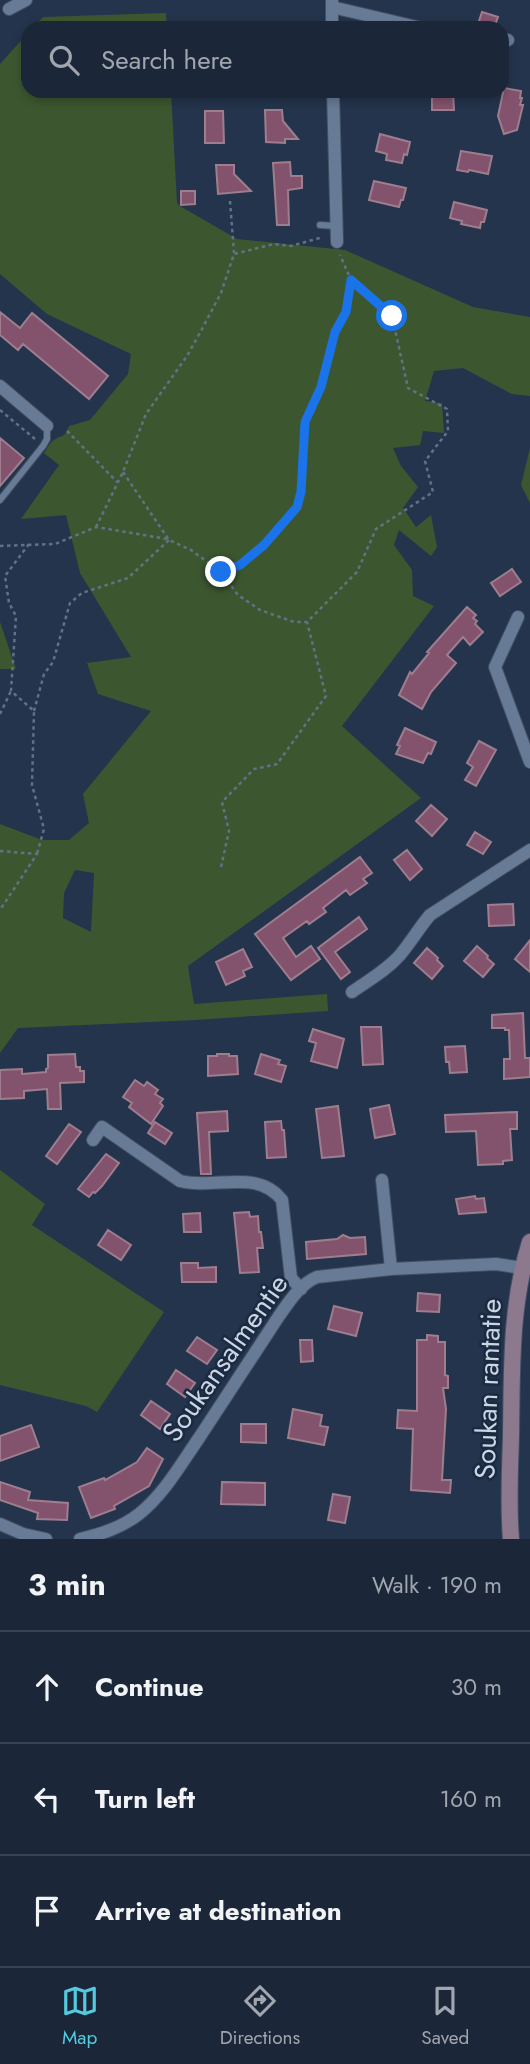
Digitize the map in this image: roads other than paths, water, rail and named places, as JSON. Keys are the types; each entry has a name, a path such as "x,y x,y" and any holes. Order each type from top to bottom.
{"street":[{"path":"9,9 26,0"},
{"path":"332,4 395,21"},
{"path":"333,98 336,234"},
{"path":"0,386 47,426"},
{"path":"518,617 495,667 530,762"},
{"path":"352,992 390,965 430,915 530,850"},
{"path":"93,1140 102,1127 180,1181 191,1184 255,1182 267,1185 282,1200 290,1278 301,1289"},
{"path":"382,1180 391,1269"},
{"name":"Soukan rantatie","path":"511,1539 512,1356 530,1242"},
{"name":"Soukansalmentie","path":"80,1539 113,1530 138,1515 166,1486 279,1316 310,1280 391,1269 496,1264 526,1269"},
{"path":"0,1524 23,1534 46,1539"}],"lane":[{"path":"320,225 336,234"},
{"path":"0,500 43,446 47,439 47,426"}]}
